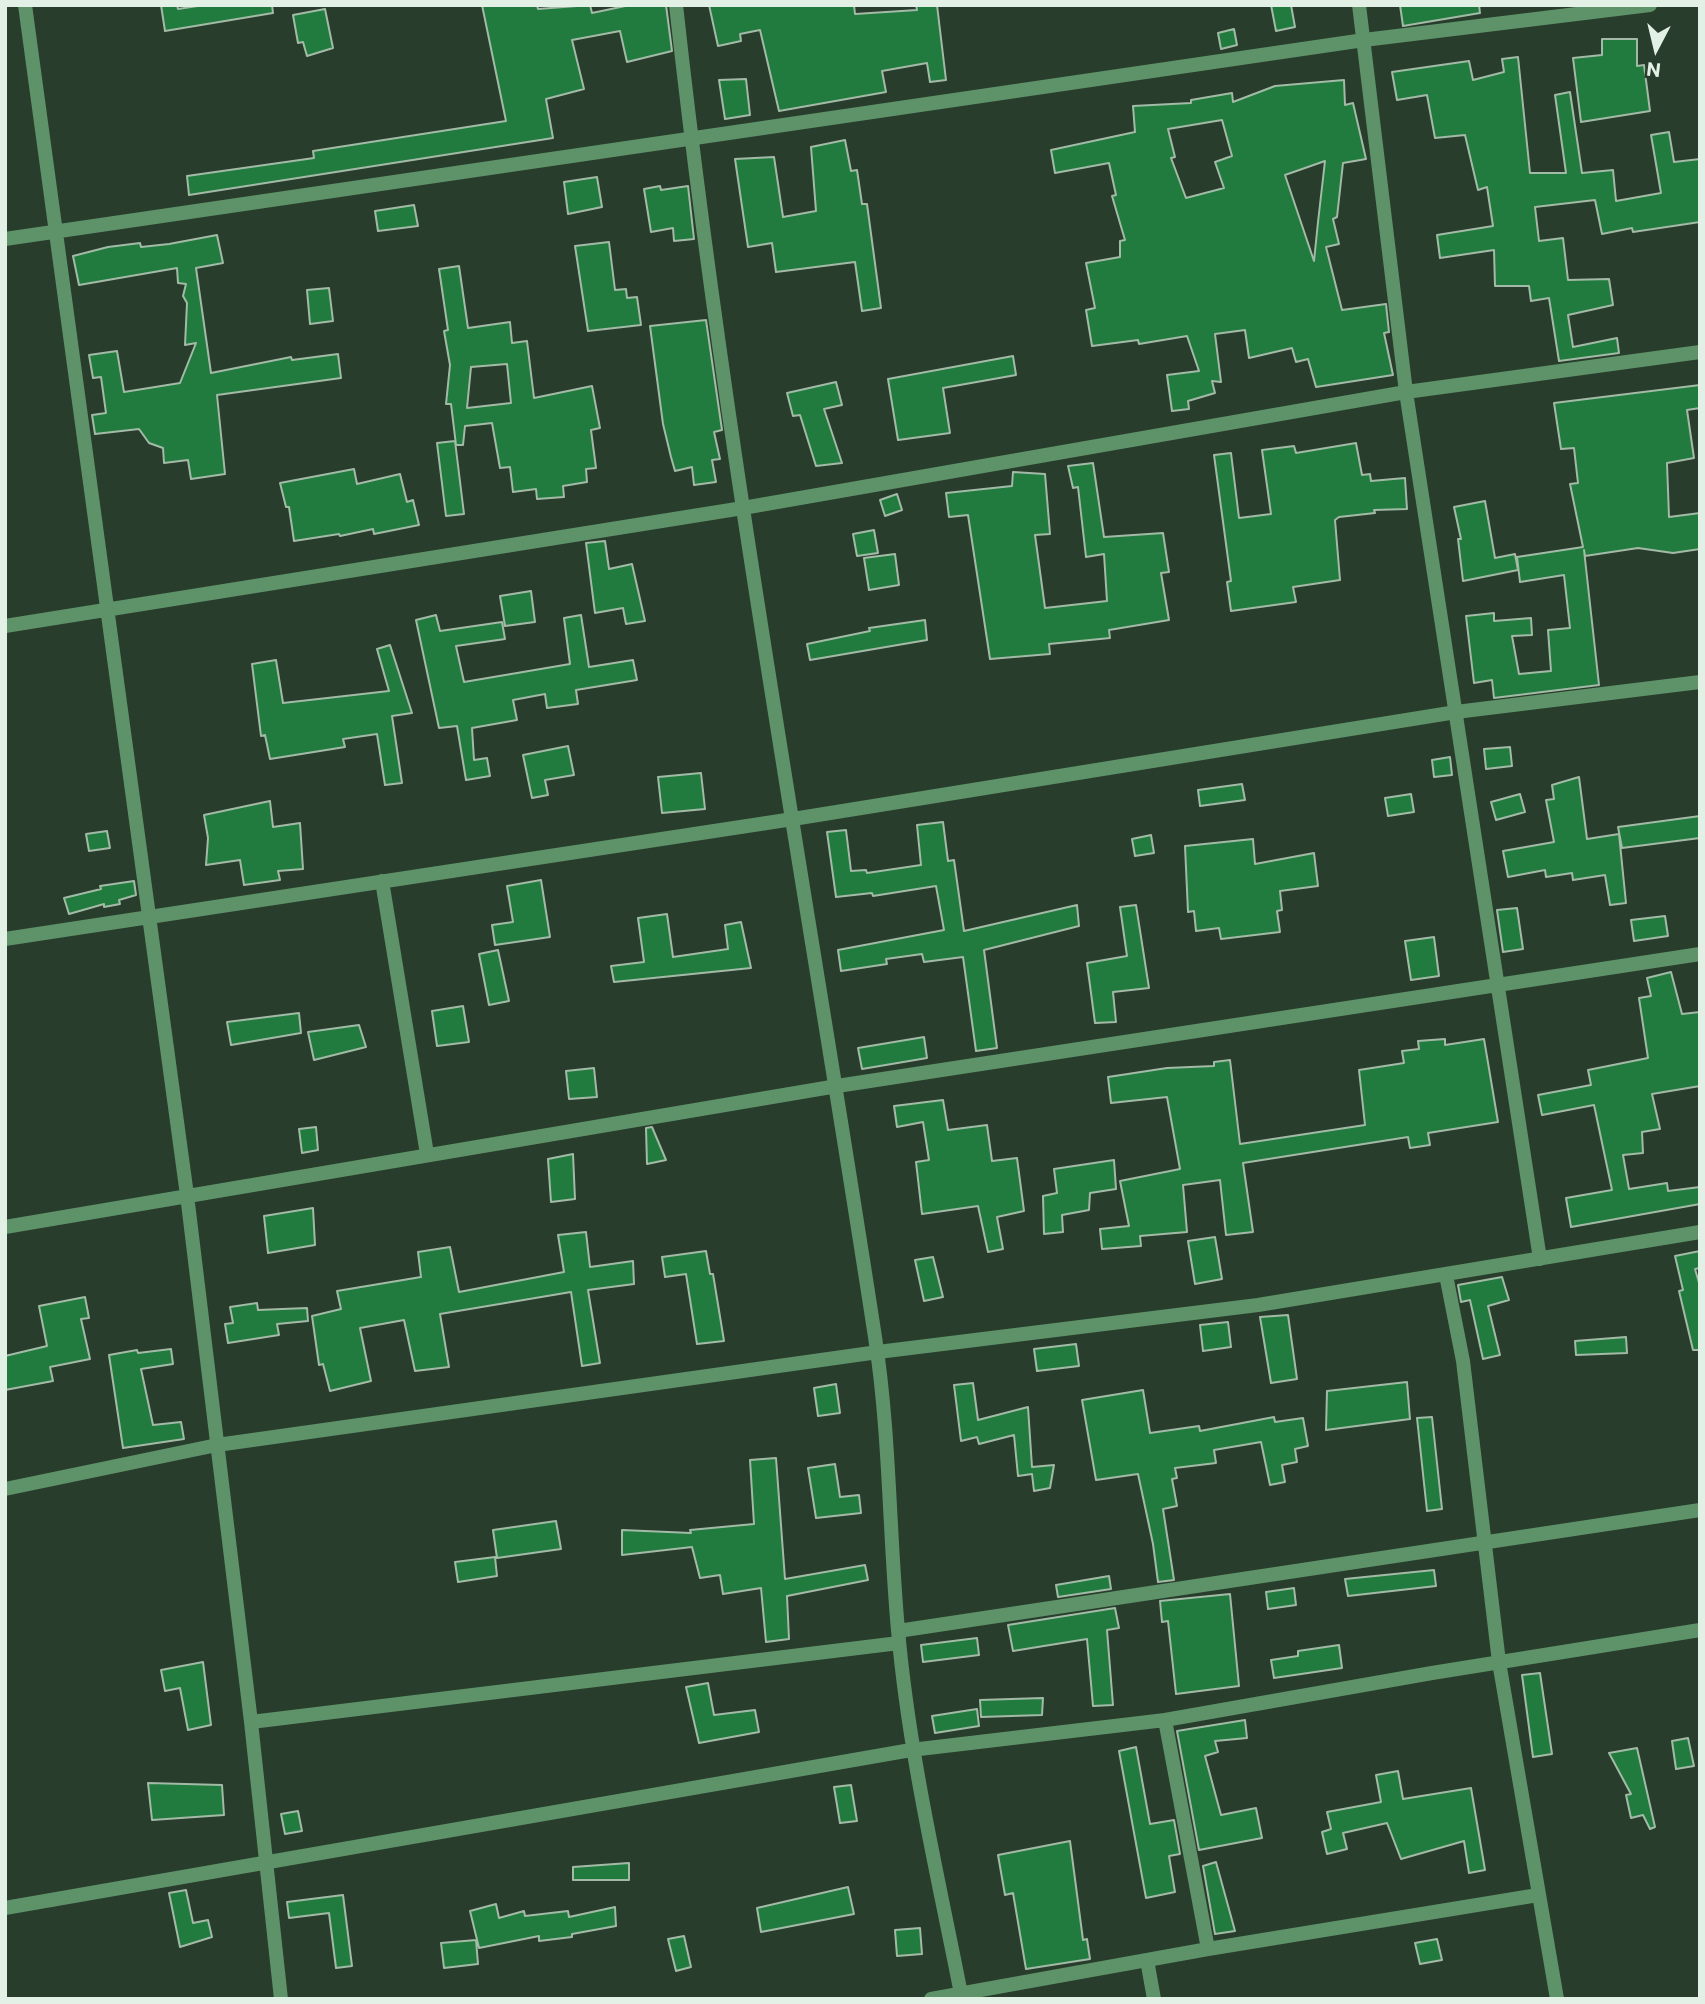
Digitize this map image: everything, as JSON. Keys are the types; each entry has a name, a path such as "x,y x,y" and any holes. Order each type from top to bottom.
{"street":[{"path":"25,5 187,1195 251,1721 281,1999"},
{"path":"676,5 690,136 743,508 878,1352 898,1637 911,1750 962,1996"},
{"path":"1359,5 1406,392 1500,983 1540,1259"},
{"path":"5,239 690,136 1364,40 1650,5"},
{"path":"5,626 743,508 1406,392 1700,352"},
{"path":"5,939 793,819 1456,712 1700,682"},
{"path":"383,881 427,1154"},
{"path":"5,1227 837,1086 1700,954"},
{"path":"5,1489 216,1444 878,1352 1258,1305 1700,1232"},
{"path":"1446,1275 1463,1361 1499,1662 1557,1999"},
{"path":"251,1721 898,1637 1700,1510"},
{"path":"5,1908 911,1750 1165,1720 1700,1630"},
{"path":"1165,1720 1208,1949"},
{"path":"931,1999 962,1996 1208,1949 1538,1895"},
{"path":"1147,1960 1154,1999"}],"building":[{"path":"161,5 177,5 178,9 204,5 272,5 273,13 165,31"},
{"path":"482,5 537,5 538,9 590,5 592,13 630,5 666,5 672,51 627,62 620,31 572,40 584,89 546,99 553,138 189,195 187,176 314,158 313,151 506,121"},
{"path":"709,5 854,5 855,14 917,10 916,5 937,5 946,80 930,82 927,63 882,71 886,92 779,111 760,30 740,34 741,41 718,46"},
{"path":"1271,5 1291,5 1295,27 1276,31"},
{"path":"1400,5 1479,5 1480,13 1403,26"},
{"path":"325,9 333,48 307,56 303,42 298,43 293,15"},
{"path":"1234,29 1237,45 1221,49 1218,33"},
{"path":"1602,39 1637,39 1637,66 1644,65 1650,111 1581,122 1573,58 1602,55"},
{"path":"1518,57 1530,173 1566,173 1555,95 1570,92 1582,173 1613,170 1616,201 1661,193 1651,135 1669,132 1674,162 1700,159 1700,222 1633,232 1632,228 1602,234 1595,200 1535,207 1539,241 1563,238 1568,280 1609,279 1613,305 1568,315 1573,347 1617,338 1619,353 1559,361 1549,298 1531,301 1529,286 1495,286 1494,250 1440,258 1437,235 1493,226 1487,187 1478,190 1465,135 1435,138 1427,95 1397,100 1392,72 1469,61 1473,80 1504,72 1502,59"},
{"path":"746,79 750,115 725,119 719,80"},
{"path":"1344,80 1345,105 1353,103 1366,159 1343,163 1337,217 1333,219 1339,244 1326,247 1342,310 1386,304 1389,332 1384,333 1393,375 1316,387 1308,359 1296,362 1292,348 1249,358 1245,330 1215,334 1221,382 1212,381 1215,393 1188,401 1189,409 1172,411 1167,375 1199,371 1187,336 1139,344 1138,340 1092,346 1086,310 1095,308 1086,263 1120,257 1120,241 1125,240 1112,196 1116,195 1109,163 1055,173 1051,150 1135,132 1133,106 1191,103 1191,100 1232,93 1233,102 1275,86","holes":["1222,120 1232,156 1215,162 1224,188 1186,198 1171,158 1175,157 1168,129","1325,161 1318,222 1314,261 1285,175"]},
{"path":"845,140 851,171 857,170 862,204 867,204 881,308 862,311 855,262 776,272 772,243 748,247 735,159 774,157 783,217 816,211 811,147"},
{"path":"597,177 602,207 568,214 564,182"},
{"path":"660,186 661,190 688,186 694,239 674,241 673,228 651,232 644,189"},
{"path":"414,205 418,226 378,231 375,211"},
{"path":"217,235 223,263 196,268 211,373 291,357 292,360 338,354 341,378 217,395 225,474 191,479 188,460 164,463 163,448 149,443 139,429 95,434 92,415 106,413 101,377 93,378 89,355 117,351 124,392 180,383 196,343 185,345 187,303 183,296 186,284 178,283 177,268 79,285 73,256 108,247 140,243 141,247 169,244"},
{"path":"609,242 615,290 626,289 627,298 637,297 641,325 588,331 575,246"},
{"path":"459,266 468,328 510,322 512,343 527,341 534,398 592,386 600,428 591,430 596,468 586,469 587,482 563,486 564,497 537,499 536,489 513,492 510,467 500,468 492,423 465,426 463,445 456,445 451,404 446,404 450,365 439,269","holes":["507,364 511,403 467,408 471,367"]},
{"path":"329,288 333,321 310,324 307,290"},
{"path":"706,320 722,430 714,432 720,459 712,460 716,482 694,485 692,467 675,471 671,457 663,424 650,326"},
{"path":"1013,356 1016,375 943,388 950,433 898,440 888,379"},
{"path":"836,382 842,405 824,409 842,463 816,466 800,415 793,416 787,393"},
{"path":"1700,385 1700,408 1687,410 1694,458 1667,463 1669,517 1700,513 1700,549 1673,553 1638,548 1585,556 1584,550 1599,685 1494,698 1492,680 1474,683 1466,616 1494,613 1494,621 1531,618 1532,635 1512,636 1519,674 1551,671 1548,630 1570,628 1564,575 1520,582 1517,557 1583,547 1570,484 1578,483 1574,448 1561,449 1554,403"},
{"path":"455,441 464,514 446,516 437,443"},
{"path":"1356,443 1362,475 1370,474 1371,481 1405,478 1407,509 1374,510 1375,513 1339,517 1335,520 1340,580 1293,587 1296,602 1231,611 1227,582 1231,581 1214,455 1231,453 1239,518 1271,514 1262,450 1294,446 1296,453"},
{"path":"1093,463 1104,537 1163,533 1169,572 1161,573 1169,620 1109,630 1110,638 1049,644 1050,654 990,659 968,515 949,517 946,493 1012,486 1013,472 1045,474 1050,534 1035,535 1045,608 1107,601 1104,554 1086,557 1078,487 1073,488 1068,466"},
{"path":"354,469 357,484 400,474 407,502 413,500 419,525 374,534 373,529 294,541 289,507 286,507 280,483"},
{"path":"897,494 902,510 885,516 880,500"},
{"path":"1485,501 1495,558 1515,554 1518,570 1463,581 1458,539 1461,539 1454,507"},
{"path":"874,530 878,553 857,556 853,534"},
{"path":"605,541 609,569 632,564 645,621 626,624 623,608 595,613 586,543"},
{"path":"895,554 899,585 869,590 864,558"},
{"path":"531,591 535,622 505,626 500,596"},
{"path":"436,615 440,631 502,622 505,639 456,646 464,682 570,664 564,618 581,615 589,667 633,660 637,680 576,690 578,704 547,708 545,694 513,700 517,720 472,728 474,760 487,758 490,776 466,780 457,726 439,728 416,620"},
{"path":"925,620 927,640 810,660 807,644 870,631 869,628"},
{"path":"390,645 412,713 392,716 402,783 385,785 377,734 343,739 345,747 270,759 265,735 261,736 252,664 276,660 283,703 389,691 377,649"},
{"path":"568,746 574,775 545,780 548,795 532,798 523,755"},
{"path":"1510,747 1512,766 1486,769 1484,749"},
{"path":"1450,757 1452,775 1434,777 1432,760"},
{"path":"701,773 705,809 662,813 658,777"},
{"path":"1579,777 1587,839 1619,834 1626,903 1610,905 1605,875 1573,880 1572,873 1546,877 1545,870 1508,877 1503,851 1554,842 1546,800 1554,799 1552,785"},
{"path":"1242,784 1245,800 1200,806 1198,790"},
{"path":"1411,794 1414,812 1388,816 1385,798"},
{"path":"1520,794 1525,812 1496,820 1491,802"},
{"path":"270,801 273,827 300,823 303,869 278,871 280,880 244,885 240,860 206,865 208,838 204,815"},
{"path":"1700,816 1700,838 1622,848 1618,827"},
{"path":"943,822 948,861 954,860 964,931 1077,905 1079,926 984,950 997,1048 976,1051 963,957 924,962 922,954 886,959 887,964 841,971 838,950 944,930 936,886 873,896 872,893 836,897 827,832 846,830 851,871 866,870 867,873 921,865 917,825"},
{"path":"107,831 110,848 89,851 86,834"},
{"path":"1151,835 1154,853 1135,856 1132,839"},
{"path":"1253,839 1255,864 1314,853 1318,886 1280,891 1282,910 1277,911 1280,932 1221,939 1219,928 1196,931 1194,911 1188,912 1185,846"},
{"path":"541,880 550,937 495,945 492,925 513,922 507,886"},
{"path":"134,881 136,895 119,900 120,904 104,907 104,904 69,914 64,898 101,889 100,886"},
{"path":"1136,905 1149,988 1113,992 1116,1022 1095,1023 1087,963 1127,956 1120,907"},
{"path":"1517,908 1523,949 1503,952 1497,910"},
{"path":"667,914 673,957 728,949 725,925 741,922 751,968 614,982 611,966 644,962 638,918"},
{"path":"1665,916 1668,936 1634,941 1631,920"},
{"path":"1434,937 1439,976 1411,980 1405,941"},
{"path":"498,950 509,1001 489,1005 479,954"},
{"path":"1671,972 1682,1014 1700,1012 1700,1086 1652,1094 1660,1129 1642,1132 1643,1153 1623,1155 1629,1189 1667,1183 1668,1191 1700,1187 1700,1204 1571,1227 1566,1198 1612,1190 1594,1105 1542,1115 1538,1095 1591,1085 1588,1070 1648,1058 1639,998 1651,996 1647,978"},
{"path":"463,1006 469,1042 437,1046 432,1011"},
{"path":"299,1013 301,1033 231,1045 227,1022"},
{"path":"359,1025 366,1047 314,1060 308,1032"},
{"path":"924,1037 927,1058 862,1069 858,1048"},
{"path":"1445,1039 1445,1045 1484,1039 1498,1122 1428,1133 1430,1145 1410,1148 1408,1137 1243,1163 1253,1232 1226,1235 1220,1180 1183,1185 1187,1232 1140,1236 1141,1246 1102,1249 1100,1229 1129,1226 1120,1181 1180,1169 1167,1097 1111,1103 1108,1077 1167,1068 1214,1066 1214,1062 1230,1060 1240,1144 1365,1125 1359,1070 1404,1063 1402,1051 1419,1049 1418,1041"},
{"path":"594,1068 597,1097 569,1099 566,1071"},
{"path":"943,1100 948,1130 987,1125 992,1161 1017,1158 1024,1211 997,1217 1003,1249 988,1252 978,1206 922,1214 916,1162 929,1160 923,1122 897,1127 894,1106"},
{"path":"316,1127 318,1150 302,1153 299,1129"},
{"path":"652,1127 666,1160 647,1164 646,1128"},
{"path":"573,1154 575,1199 551,1202 548,1159"},
{"path":"1114,1160 1116,1189 1090,1193 1089,1210 1062,1215 1063,1232 1044,1234 1043,1196 1057,1193 1054,1169"},
{"path":"313,1208 315,1245 268,1253 264,1216"},
{"path":"586,1232 590,1267 633,1261 634,1284 588,1290 600,1363 582,1366 571,1292 440,1314 449,1367 415,1371 404,1320 360,1328 371,1381 330,1391 323,1364 319,1365 312,1316 341,1309 337,1291 421,1277 418,1252 450,1247 459,1292 564,1272 558,1235"},
{"path":"1215,1237 1222,1279 1195,1284 1188,1241"},
{"path":"706,1251 710,1274 713,1274 724,1341 697,1344 686,1274 665,1277 662,1257"},
{"path":"1700,1251 1700,1268 1695,1269 1700,1286 1700,1350 1693,1350 1679,1291 1683,1290 1675,1256"},
{"path":"933,1257 943,1297 924,1301 915,1260"},
{"path":"1502,1277 1509,1300 1488,1306 1500,1355 1483,1359 1470,1300 1461,1302 1458,1285"},
{"path":"85,1297 89,1318 81,1319 90,1359 50,1367 53,1381 5,1390 5,1356 47,1346 39,1306"},
{"path":"257,1303 258,1310 307,1308 308,1321 277,1324 279,1335 228,1343 225,1324 233,1323 230,1307"},
{"path":"1288,1315 1297,1379 1271,1383 1260,1317"},
{"path":"1228,1322 1231,1347 1203,1351 1200,1325"},
{"path":"1626,1337 1627,1353 1576,1355 1575,1341"},
{"path":"1076,1344 1079,1366 1037,1371 1034,1349"},
{"path":"171,1349 173,1364 141,1369 153,1425 181,1422 184,1439 123,1448 109,1355 137,1350 138,1353"},
{"path":"1407,1382 1410,1419 1326,1430 1327,1391"},
{"path":"973,1383 978,1420 1028,1407 1032,1467 1054,1465 1050,1488 1034,1491 1032,1474 1018,1476 1014,1435 979,1444 977,1437 961,1441 954,1385"},
{"path":"836,1384 840,1413 818,1416 814,1388"},
{"path":"1143,1390 1150,1433 1199,1426 1200,1431 1274,1417 1275,1422 1303,1418 1308,1446 1295,1449 1297,1462 1282,1465 1285,1482 1270,1485 1261,1442 1214,1450 1216,1463 1175,1468 1177,1478 1172,1479 1177,1506 1163,1509 1174,1580 1158,1582 1138,1474 1096,1480 1082,1400"},
{"path":"1432,1417 1442,1509 1427,1511 1417,1418"},
{"path":"776,1458 785,1579 865,1565 868,1580 787,1596 789,1639 766,1642 761,1588 723,1594 720,1575 700,1578 692,1547 622,1555 622,1530 691,1533 690,1530 754,1524 750,1460"},
{"path":"835,1464 840,1497 859,1495 861,1513 816,1518 808,1468"},
{"path":"556,1521 561,1549 497,1558 493,1530"},
{"path":"495,1557 497,1576 458,1582 455,1562"},
{"path":"1434,1570 1436,1586 1348,1596 1345,1579"},
{"path":"1109,1576 1111,1589 1058,1597 1056,1585"},
{"path":"1294,1588 1296,1605 1268,1609 1266,1592"},
{"path":"1230,1594 1239,1686 1176,1694 1168,1621 1162,1622 1160,1601"},
{"path":"1115,1608 1119,1628 1107,1630 1113,1705 1093,1706 1087,1639 1013,1651 1008,1625"},
{"path":"977,1638 979,1655 923,1662 921,1645"},
{"path":"1339,1645 1342,1668 1274,1678 1271,1660 1298,1656 1298,1651"},
{"path":"203,1662 211,1725 188,1730 180,1688 165,1691 161,1670"},
{"path":"1540,1673 1552,1754 1533,1757 1522,1675"},
{"path":"708,1683 714,1715 755,1710 759,1732 699,1743 686,1687"},
{"path":"1043,1698 1042,1715 981,1717 980,1700"},
{"path":"977,1709 979,1726 935,1733 932,1716"},
{"path":"1245,1720 1247,1738 1215,1741 1218,1752 1205,1756 1221,1815 1256,1808 1262,1838 1199,1850 1177,1731"},
{"path":"1688,1738 1694,1766 1676,1769 1672,1741"},
{"path":"1136,1747 1150,1824 1174,1820 1180,1854 1169,1856 1175,1892 1146,1898 1119,1751"},
{"path":"1637,1748 1655,1827 1650,1829 1643,1815 1631,1818 1626,1795 1631,1794 1609,1753"},
{"path":"1398,1771 1403,1799 1471,1788 1485,1870 1469,1873 1464,1841 1401,1859 1387,1823 1343,1833 1347,1849 1327,1854 1322,1832 1331,1829 1327,1812 1381,1802 1376,1775"},
{"path":"148,1783 222,1785 224,1815 152,1820"},
{"path":"851,1785 857,1821 840,1823 834,1787"},
{"path":"298,1811 302,1831 285,1834 281,1814"},
{"path":"1070,1841 1083,1940 1087,1939 1090,1959 1026,1969 1013,1893 1005,1895 998,1855"},
{"path":"1216,1862 1235,1931 1215,1934 1203,1866"},
{"path":"629,1863 629,1880 573,1880 573,1867"},
{"path":"848,1887 854,1914 761,1932 757,1908"},
{"path":"186,1890 193,1923 208,1920 212,1937 180,1947 169,1893"},
{"path":"343,1895 352,1966 336,1968 329,1913 289,1918 287,1902"},
{"path":"496,1904 499,1918 524,1911 525,1916 568,1911 569,1917 615,1907 616,1926 572,1934 572,1937 539,1941 539,1936 479,1948 470,1911"},
{"path":"920,1928 922,1954 897,1956 895,1930"},
{"path":"684,1936 691,1967 676,1971 668,1939"},
{"path":"1437,1939 1442,1960 1420,1964 1415,1943"},
{"path":"476,1940 478,1964 444,1968 441,1943"}]}
